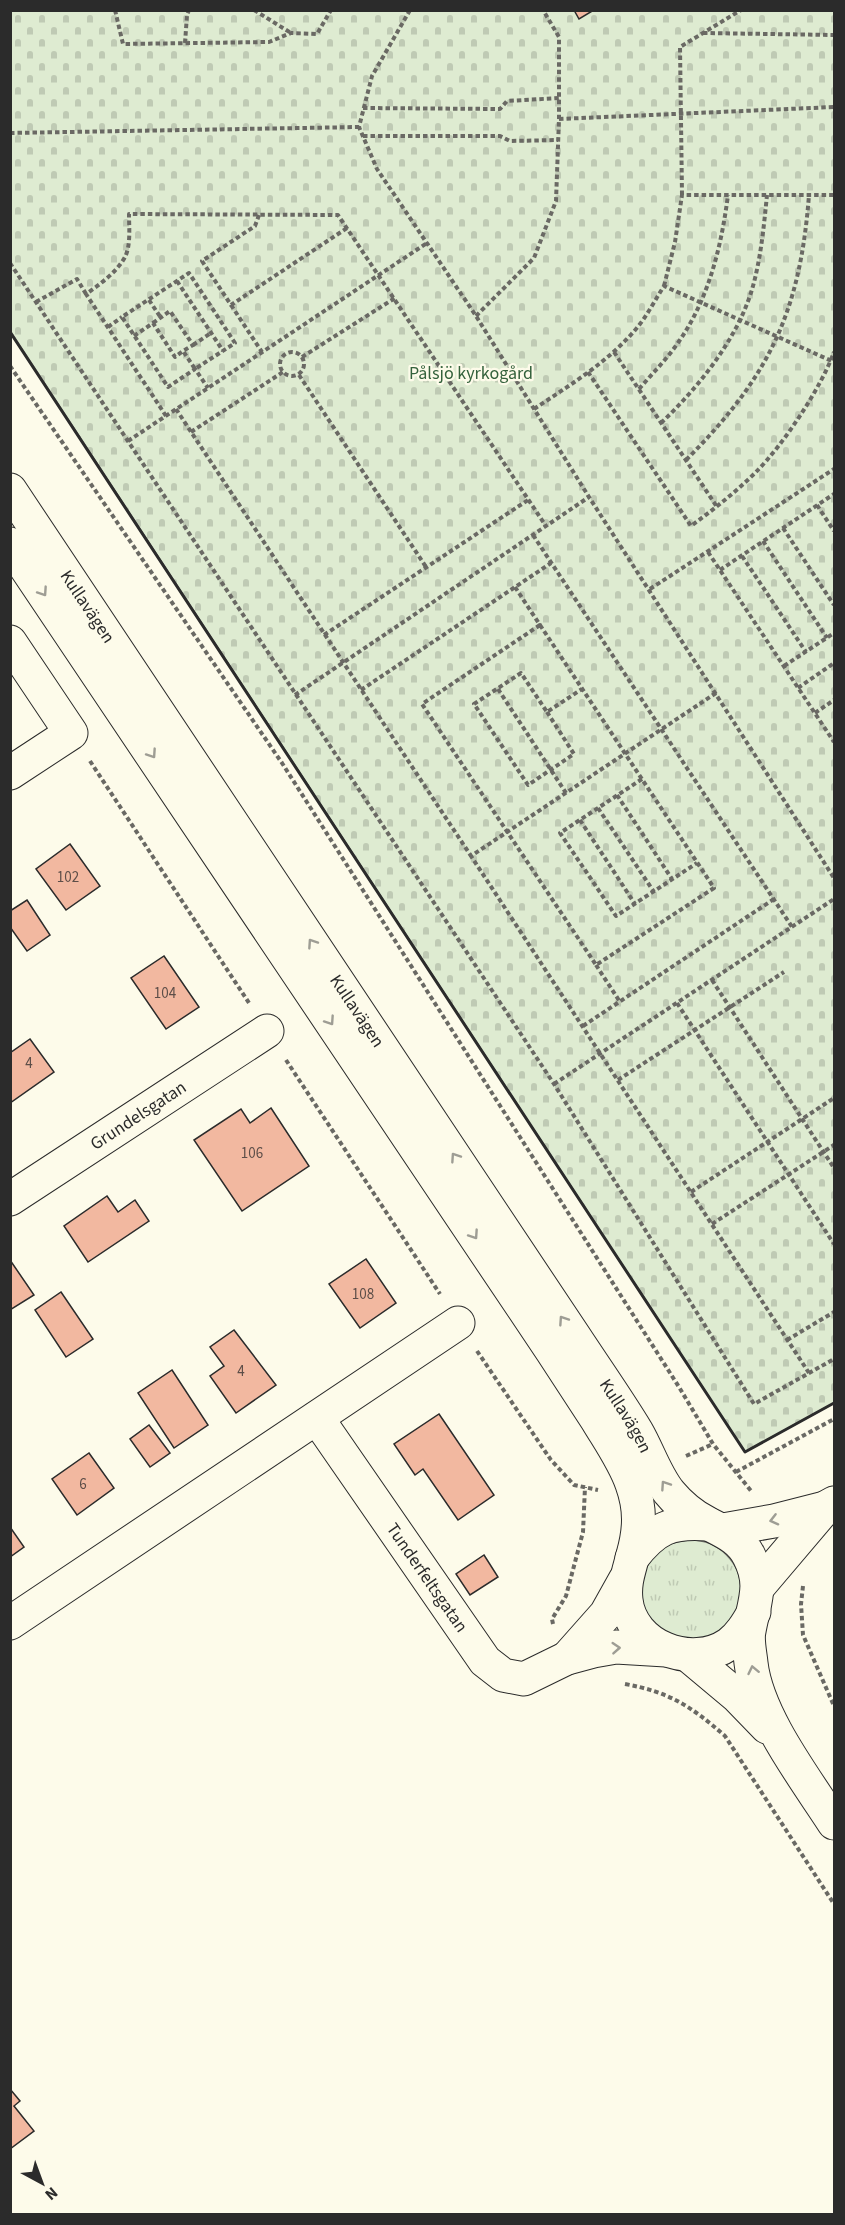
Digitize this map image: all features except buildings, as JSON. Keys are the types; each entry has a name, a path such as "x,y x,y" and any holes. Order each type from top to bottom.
{"street":[{"name":"Kullavägen","path":"10,490 637,1433 643,1475 639,1522 629,1569 626,1602 633,1622 647,1639 677,1653 737,1696 782,1744"},
{"name":"Kullavägen","path":"10,543 552,1351 614,1448 643,1475 668,1491 682,1506 737,1540 748,1554 755,1569 756,1600 748,1633 751,1666 768,1716 782,1744 834,1823"},
{"path":"10,642 71,733 10,773"},
{"name":"Grundelsgatan","path":"10,1199 267,1031"},
{"path":"10,1623 458,1323"},
{"name":"Tunderfeltsgatan","path":"317,1418 485,1661 503,1675 524,1679 567,1658"},
{"path":"567,1658 606,1614 646,1540 664,1528 686,1522 782,1534 830,1506"},
{"path":"567,1658 616,1647 677,1653 709,1653 728,1644 743,1630 782,1534"}],"path":[{"path":"115,10 123,44 269,42 291,33 318,34 332,10"},
{"path":"185,43 189,10"},
{"path":"254,10 291,33"},
{"path":"411,10 372,75 363,108 359,127 377,169 476,316 589,497 834,878"},
{"path":"476,316 534,258 556,201 559,37 543,10"},
{"path":"534,409 614,352 638,327 664,286 675,242 682,195 680,47 741,10"},
{"path":"703,33 834,35"},
{"path":"363,108 500,109 507,101 559,98"},
{"path":"559,119 834,107"},
{"path":"10,133 359,127"},
{"path":"363,136 500,136 510,141 558,140"},
{"path":"682,195 834,195"},
{"path":"639,389 675,348 693,319 716,264 728,195"},
{"path":"661,423 685,400 711,368 739,319 753,287 762,241 767,195"},
{"path":"686,460 727,416 754,379 779,337 796,288 805,240 808,195"},
{"path":"86,294 104,281 125,257 129,240 129,214 338,215 546,526"},
{"path":"259,215 255,226 202,261 262,352"},
{"path":"231,305 347,228"},
{"path":"128,441 427,243"},
{"path":"10,262 554,1084 754,1404 834,1359"},
{"path":"108,327 122,317 189,273 235,343 168,387 122,317"},
{"path":"36,302 77,279 166,416"},
{"path":"177,281 223,351"},
{"path":"664,286 833,361"},
{"path":"302,357 395,298"},
{"path":"149,300 161,318"},
{"path":"134,336 170,311 193,345"},
{"path":"153,323 175,357 211,333"},
{"path":"183,351 208,388"},
{"path":"294,352 302,357 304,366 299,375 291,376 283,372 280,363 285,355 294,352"},
{"path":"614,352 717,507"},
{"path":"588,372 691,526 717,507 763,464 794,423 833,361 834,352"},
{"path":"10,366 282,763 713,1444 782,1534 804,1577 801,1604 803,1635 834,1706"},
{"path":"191,432 283,372"},
{"path":"299,375 426,567"},
{"path":"176,409 602,1053 809,1373"},
{"path":"650,589 834,469"},
{"path":"720,570 834,494"},
{"path":"295,695 589,497"},
{"path":"324,635 528,500"},
{"path":"818,505 834,531"},
{"path":"783,528 834,605"},
{"path":"532,535 792,927"},
{"path":"763,542 827,638"},
{"path":"708,552 834,742"},
{"path":"742,556 806,652"},
{"path":"361,690 551,563"},
{"path":"515,587 714,888 596,965"},
{"path":"540,625 422,704 620,1002"},
{"path":"784,666 834,633"},
{"path":"798,688 834,663"},
{"path":"521,673 547,712 574,754 528,785 474,704 521,673"},
{"path":"498,689 566,793"},
{"path":"547,712 582,689"},
{"path":"471,856 716,693"},
{"path":"815,713 834,700"},
{"path":"71,733 458,1323 551,1460 574,1485 601,1491 713,1444"},
{"path":"642,779 560,833 616,916 697,863"},
{"path":"617,795 672,879"},
{"path":"598,808 654,892"},
{"path":"580,820 635,904"},
{"path":"584,1026 774,899"},
{"path":"554,1084 834,899"},
{"path":"618,1080 784,972"},
{"path":"712,980 834,1168"},
{"path":"677,1003 834,1244"},
{"path":"691,1192 834,1098"},
{"path":"712,1224 834,1145"},
{"path":"787,1340 834,1312"},
{"path":"736,1472 834,1419"},
{"path":"567,1658 553,1631 552,1619 566,1596 583,1532 585,1487"},
{"path":"615,1682 644,1687 673,1697 702,1715 725,1736 834,1904"}],"green space":[{"name":"Pålsjö kyrkogård","path":"10,11 834,11 834,1403 745,1452 11,332"},
{"path":"691,1540 710,1544 727,1554 737,1571 741,1590 737,1609 727,1626 710,1636 691,1640 672,1636 655,1626 645,1609 641,1590 645,1571 655,1554 672,1544"}],"wall":[{"path":"10,332 745,1452 834,1403"}]}
